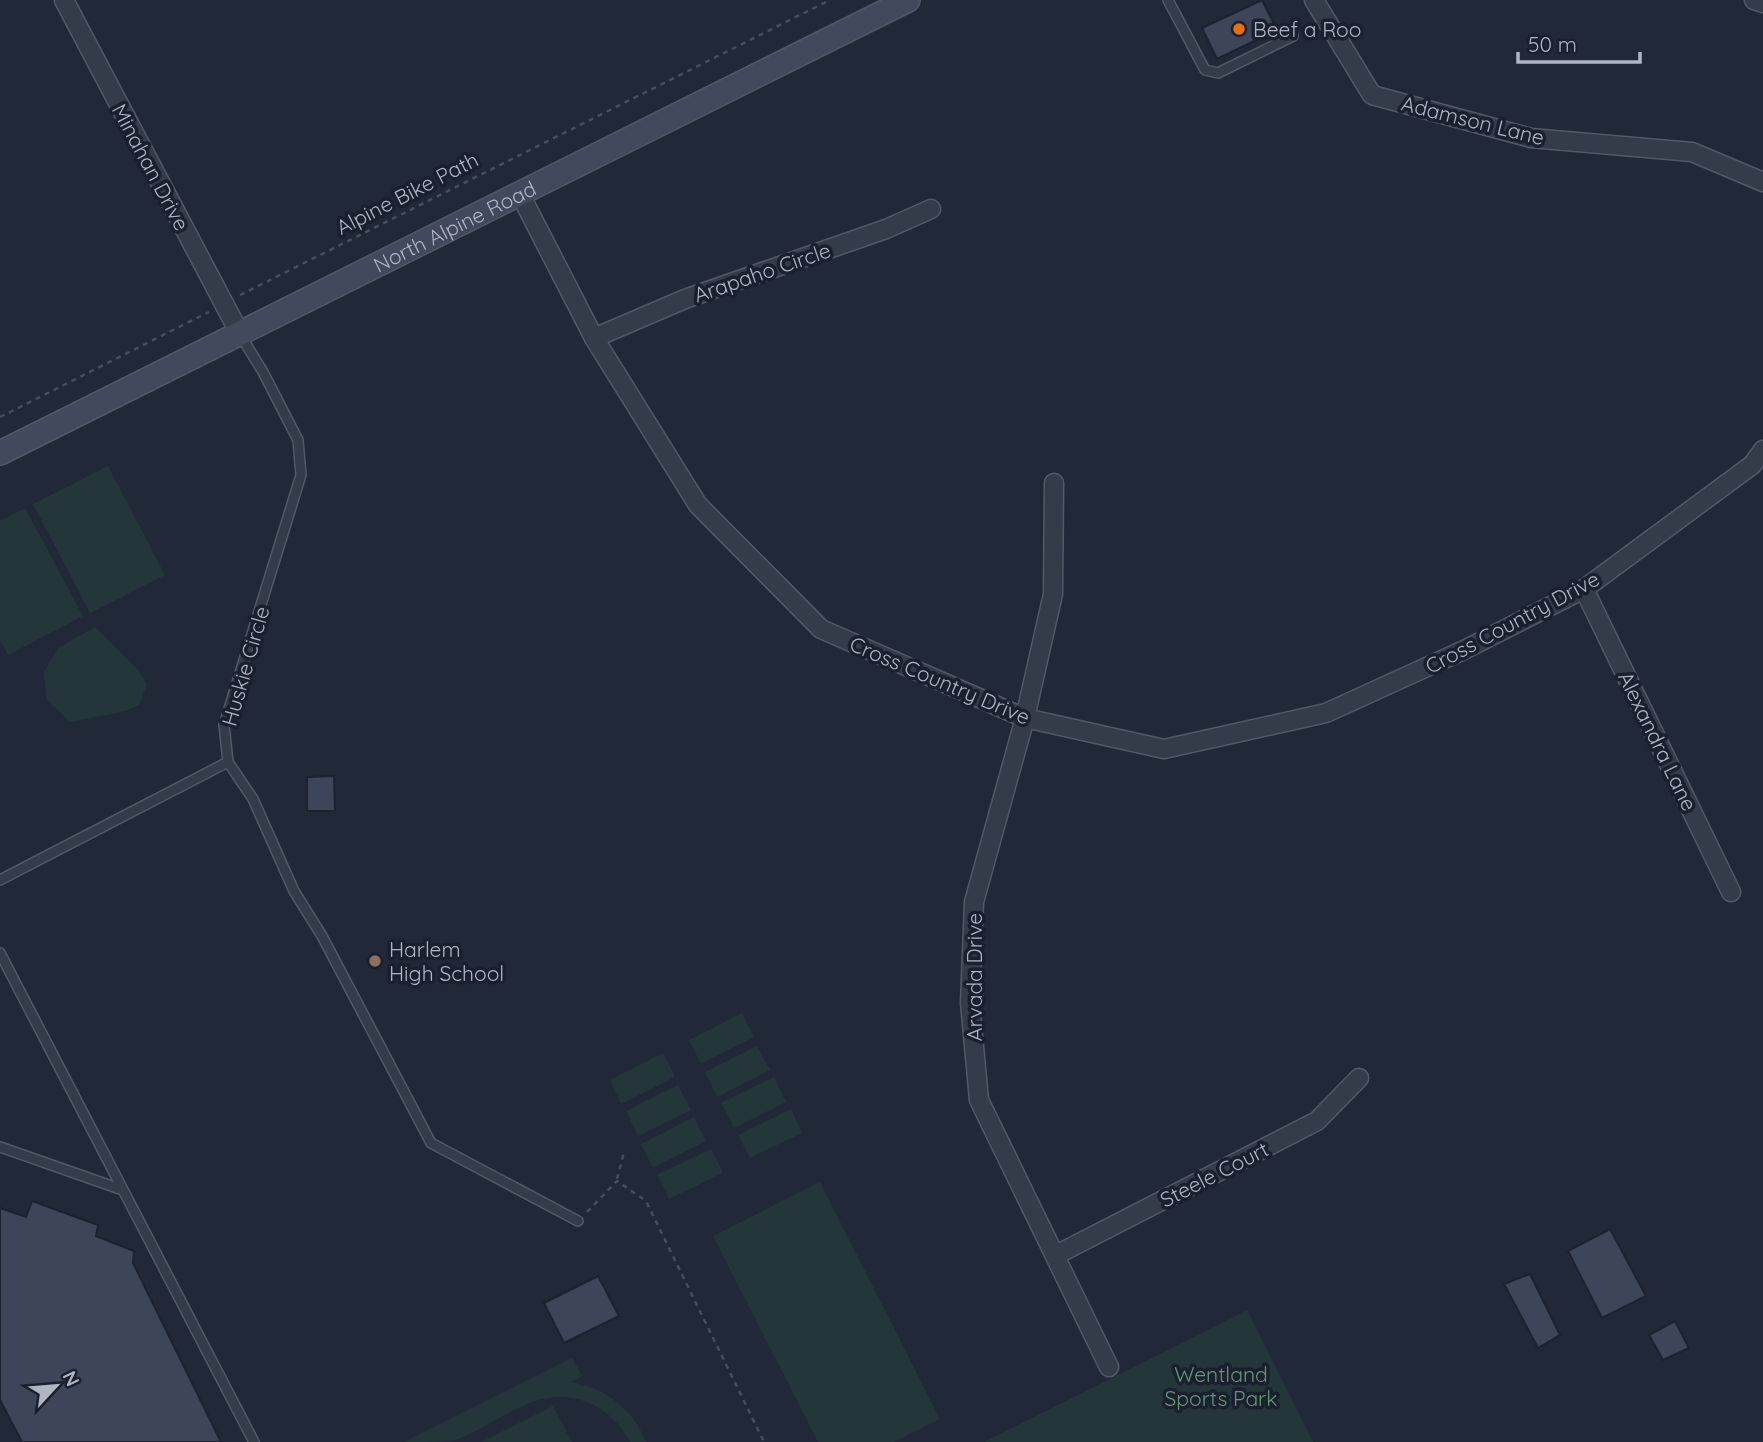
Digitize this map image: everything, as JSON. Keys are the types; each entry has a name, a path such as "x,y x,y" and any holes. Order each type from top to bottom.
{"main road":[{"name":"North Alpine Road","path":"0,453 908,0"}],"street":[{"name":"Minahan Drive","path":"64,0 240,334"},
{"name":"Adamson Lane","path":"1314,0 1372,95 1531,138 1692,152 1763,182"},
{"path":"1754,0 1763,3"},
{"name":"Cross Country Drive","path":"520,194 594,338 698,505 821,629 1024,718 1164,749 1326,713 1584,589 1752,465 1763,450"},
{"name":"Arapaho Circle","path":"594,338 685,299 886,229 931,209"},
{"name":"Arvada Drive","path":"1054,483 1053,594 1024,718 974,902 970,1003 979,1100 1109,1367"},
{"name":"Alexandra Lane","path":"1584,589 1731,892"},
{"name":"Steele Court","path":"1056,1255 1317,1121 1359,1078"}],"lane":[{"path":"1168,0 1205,70 1219,73 1293,36"},
{"name":"Huskie Circle","path":"228,762 224,725 301,475 298,440 264,372 240,334"},
{"path":"0,880 228,762 253,799 294,891 322,936 431,1143 578,1221"},
{"path":"0,953 120,1189 254,1442"},
{"path":"0,1147 120,1189"}],"path":[{"name":"Alpine Bike Path","path":"0,417 830,0"},
{"path":"578,1221 617,1181 624,1152"},
{"path":"617,1181 646,1201 658,1222 764,1442"}],"green space":[{"path":"108,466 165,575 90,613 33,504"},
{"path":"25,508 83,616 8,655 0,640 0,521"},
{"path":"95,627 139,671 147,684 139,705 126,711 70,722 47,700 44,672 58,648"},
{"path":"742,1013 754,1037 701,1064 689,1040"},
{"path":"757,1046 770,1070 717,1097 705,1072"},
{"path":"663,1053 675,1077 621,1104 610,1080"},
{"path":"774,1077 786,1102 734,1128 721,1103"},
{"path":"678,1085 691,1110 638,1136 626,1111"},
{"path":"791,1109 802,1133 750,1158 738,1135"},
{"path":"694,1117 706,1141 653,1168 641,1144"},
{"path":"711,1149 723,1173 669,1199 657,1175"},
{"path":"820,1182 940,1419 894,1442 818,1442 713,1236"},
{"name":"Wentland Sports Park","path":"1247,1310 1313,1442 984,1442"},
{"path":"572,1358 582,1376 571,1382 596,1389 617,1402 634,1420 646,1442 630,1442 607,1413 587,1402 568,1397 550,1398 517,1408 452,1441 404,1442"},
{"path":"553,1406 572,1442 481,1442"}],"building":[{"name":"Beef a Roo","path":"1262,0 1277,30 1217,59 1202,28"},
{"path":"334,776 335,811 307,811 307,777"},
{"path":"32,1201 98,1225 96,1236 134,1251 133,1263 221,1442 22,1442 0,1400 0,1208 26,1217"},
{"path":"1610,1229 1646,1296 1602,1318 1568,1251"},
{"path":"1530,1274 1560,1335 1538,1348 1504,1284"},
{"path":"598,1276 619,1316 564,1343 544,1303"},
{"path":"1675,1321 1689,1348 1663,1360 1649,1335"}],"place":[{"name":"Beef a Roo","path":"1239,29"},
{"name":"Harlem High School","path":"375,961"}]}
